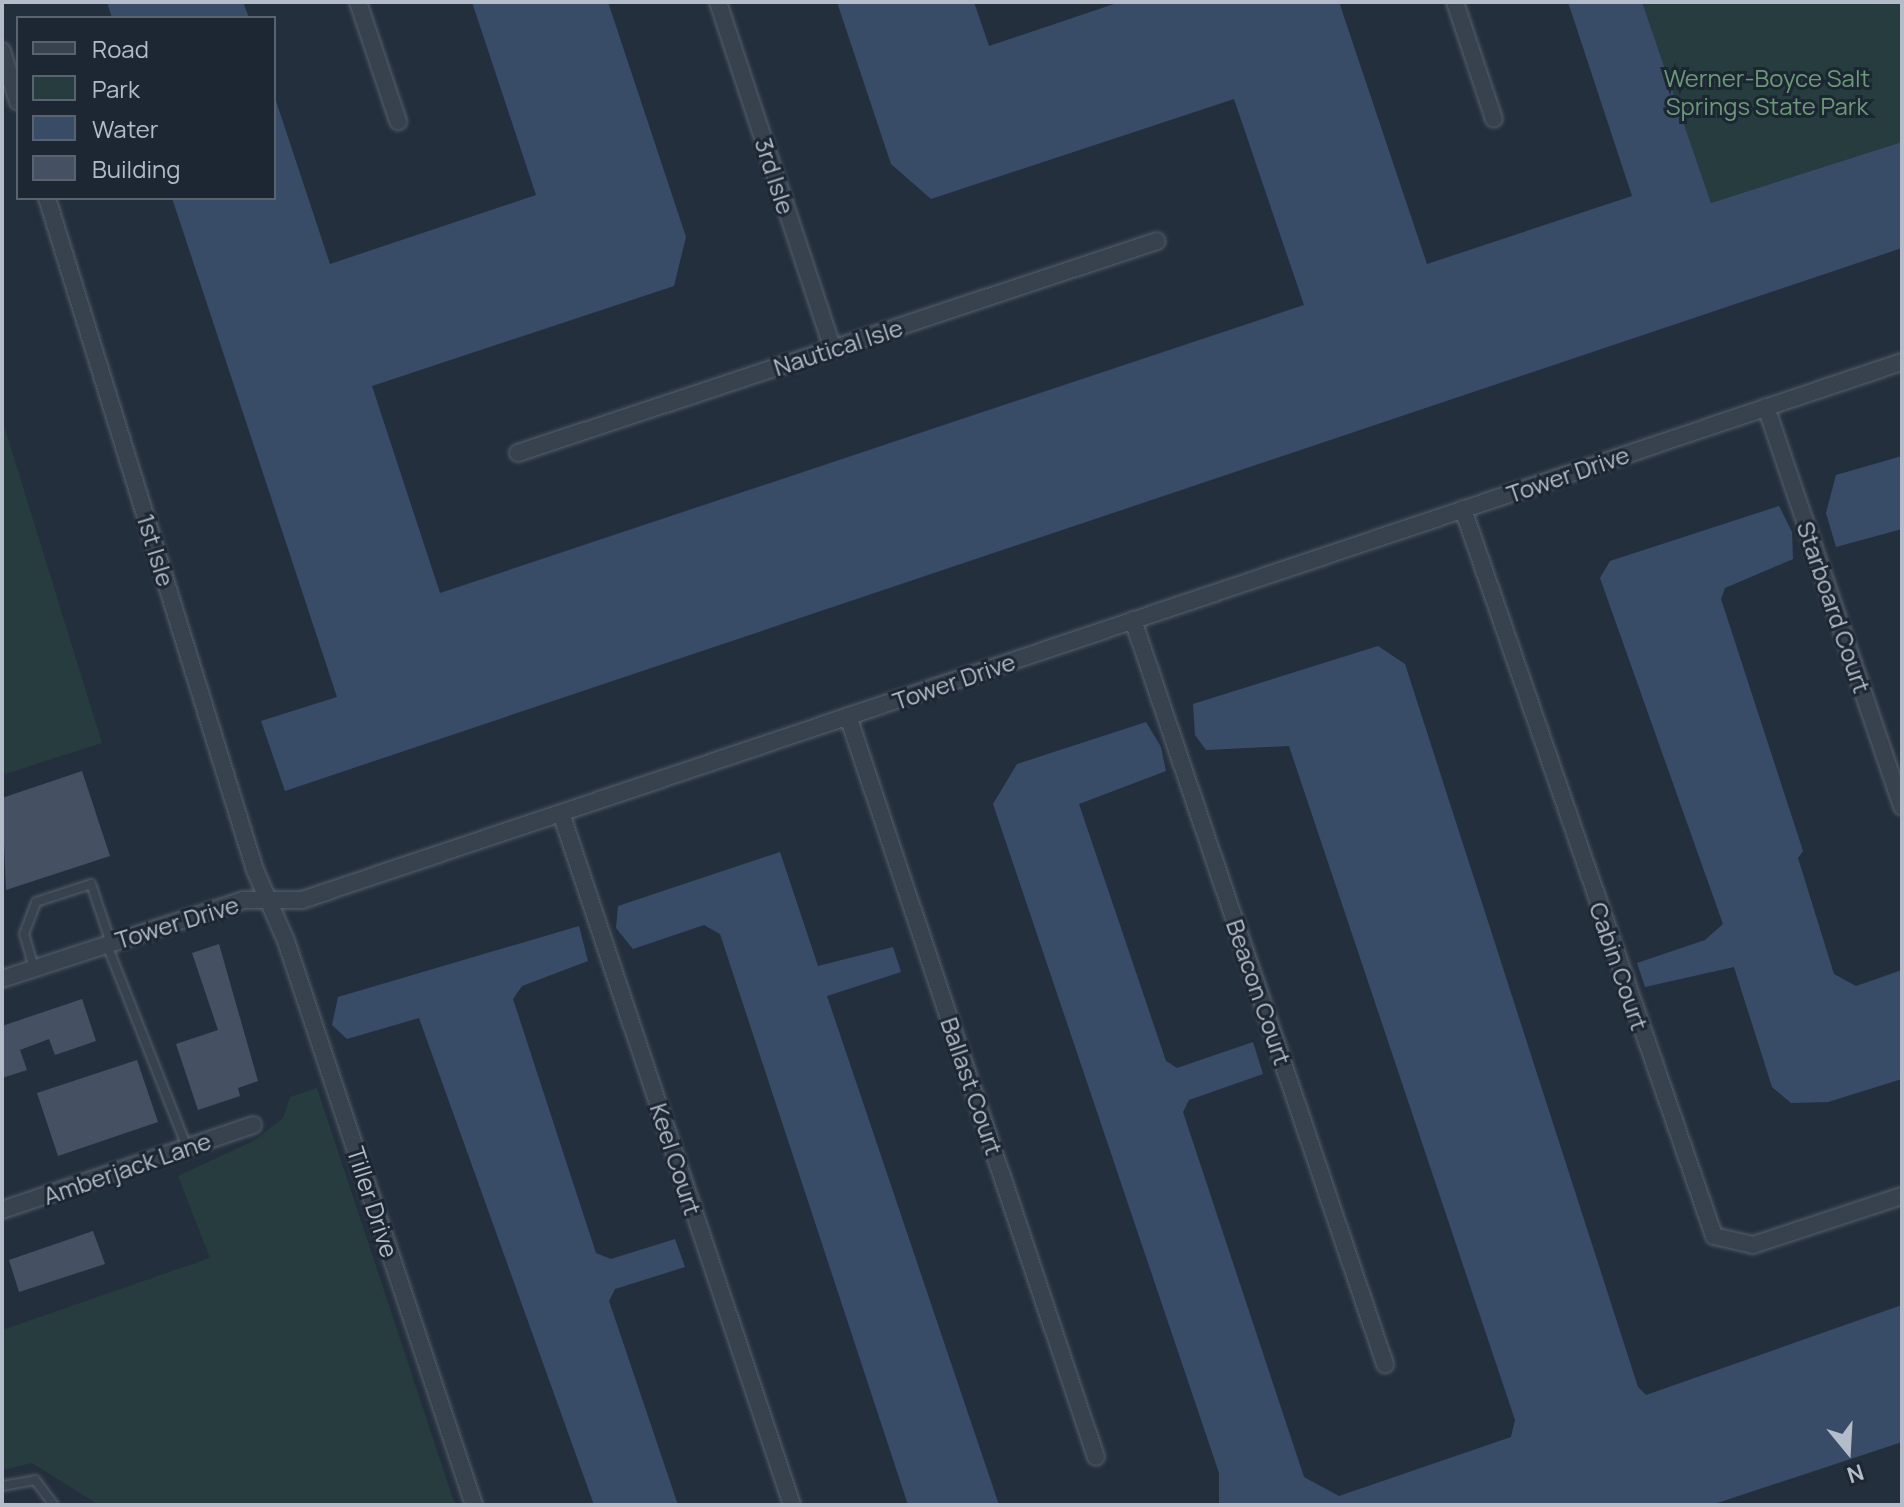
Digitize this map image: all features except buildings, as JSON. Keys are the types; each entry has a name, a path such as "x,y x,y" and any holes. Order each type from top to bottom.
{"street":[{"path":"358,2 398,121"},
{"name":"3rd Isle","path":"718,2 833,349"},
{"path":"1455,2 1494,119"},
{"path":"2,51 16,96"},
{"name":"1st Isle","path":"48,200 268,900"},
{"name":"Nautical Isle","path":"518,453 1157,241"},
{"name":"Tower Drive","path":"2,979 243,900 302,900 1902,362"},
{"name":"Starboard Court","path":"1766,407 1902,806"},
{"name":"Cabin Court","path":"1463,509 1714,1236 1753,1245 1902,1196"},
{"name":"Beacon Court","path":"1133,620 1385,1364"},
{"name":"Ballast Court","path":"848,716 1096,1457"},
{"name":"Keel Court","path":"561,813 792,1505"},
{"name":"Tiller Drive","path":"268,900 474,1505"},
{"name":"Amberjack Lane","path":"2,1210 253,1125"}],"lane":[{"path":"34,968 24,934 36,902 91,884 109,943 187,1147"},
{"path":"2,1486 35,1480 54,1505"}],"green space":[{"name":"Werner-Boyce Salt Springs State Park","path":"1642,2 1902,2 1902,142 1711,203"},
{"path":"2,419 102,743 2,775"},
{"path":"317,1088 455,1505 99,1505 32,1463 2,1470 2,1330 210,1258 178,1176 255,1140 283,1118 290,1097"}],"water":[{"path":"107,2 243,2 248,16 111,16"},
{"path":"472,2 608,2 686,237 674,286 372,386 440,593 1304,305 1234,99 931,199 891,164 837,2 974,2 989,46 1120,2 1339,2 1427,264 1632,196 1568,2 1642,2 1711,203 1902,142 1902,248 285,791 261,721 337,697 173,200 276,200 276,101 330,264 536,195"},
{"path":"1902,456 1902,529 1836,547 1826,513 1836,475"},
{"path":"1779,506 1792,532 1793,559 1725,588 1721,599 1803,851 1798,858 1834,974 1856,986 1902,970 1902,1079 1828,1102 1791,1103 1772,1087 1734,967 1645,987 1637,963 1705,940 1723,924 1600,578 1610,561"},
{"path":"1378,646 1405,664 1638,1387 1646,1395 1902,1305 1902,1442 1711,1505 1219,1505 1219,1473 993,804 1017,764 1146,722 1161,747 1166,771 1079,804 1166,1061 1177,1068 1253,1042 1263,1074 1189,1100 1183,1112 1304,1477 1339,1496 1511,1437 1515,1420 1289,746 1206,750 1195,735 1193,704"},
{"path":"780,852 818,966 893,947 901,972 827,996 999,1505 908,1505 720,934 704,925 633,949 616,928 618,906"},
{"path":"579,926 588,961 522,986 513,999 596,1253 611,1259 675,1239 685,1267 615,1289 609,1301 678,1505 594,1505 419,1018 347,1039 332,1025 338,997"}]}
